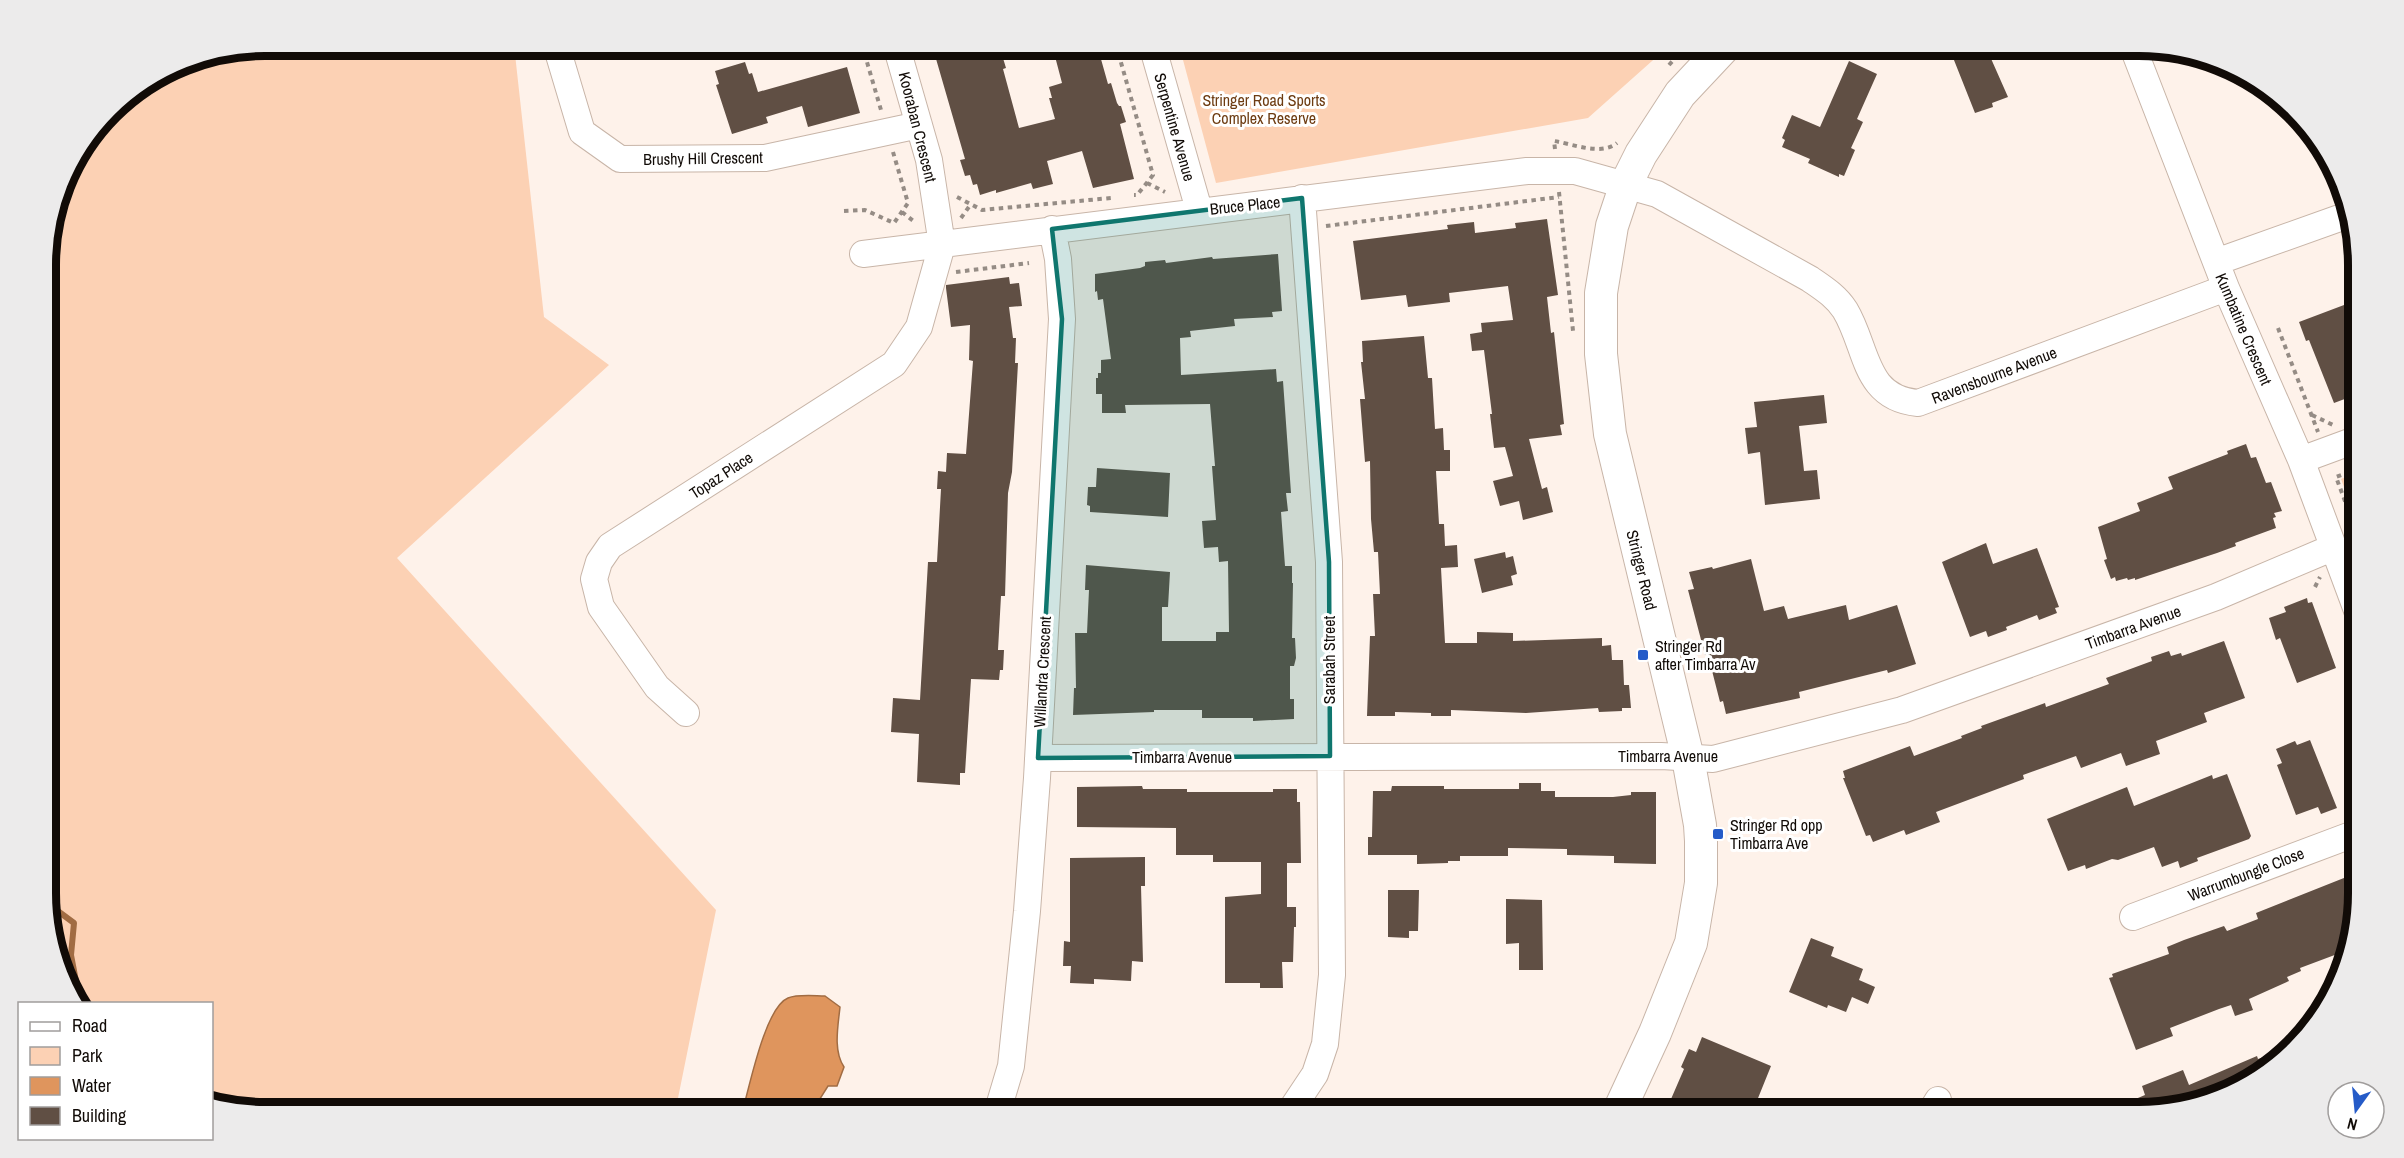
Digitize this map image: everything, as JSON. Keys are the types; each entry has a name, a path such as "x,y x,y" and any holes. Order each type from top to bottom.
{"street":[{"name":"Brushy Hill Crescent","path":"559,56 582,132 620,159 765,158 920,125"},
{"name":"Kooraban Crescent","path":"899,56 929,160 942,245"},
{"name":"Serpentine Avenue","path":"1155,56 1199,210"},
{"name":"Stringer Road","path":"1623,1102 1682,969 1696,918 1701,883 1700,825 1688,758 1610,434 1601,354 1601,294 1612,226 1626,184 1641,154 1680,94 1716,56"},
{"name":"Kumbatine Crescent","path":"2136,56 2226,288 2301,460 2348,586"},
{"name":"Bruce Place","path":"863,254 1199,210 1527,171 1575,171 1626,184"},
{"name":"Ravensbourne Avenue","path":"1626,184 1657,194 1833,294 1845,311 1876,384 1889,396 1904,402 1918,403 1933,399 2226,288"},
{"name":"Sarabah Street","path":"1296,1102 1314,1074 1325,1044 1332,975 1329,562 1302,198"},
{"path":"2216,262 2342,216"},
{"name":"Willandra Crescent","path":"1000,1102 1011,1066 1027,910 1038,758 1062,319 1058,260 1052,229"},
{"name":"Topaz Place","path":"686,713 657,687 601,607 594,579 599,562 610,546 894,364 919,327 942,245"},
{"path":"2301,460 2348,443"},
{"name":"Timbarra Avenue","path":"1038,758 1330,756 1713,759 1902,710 2216,597 2334,547"},
{"name":"Warrumbungle Close","path":"2133,917 2348,836"}],"path":[{"path":"1119,56 1153,175 1137,195 1125,196"},
{"path":"956,196 982,210 1113,197"},
{"path":"1322,226 1559,197"},
{"path":"952,273 1029,263"},
{"path":"2278,328 2348,509"},
{"path":"2336,477 2348,473"}],"highlighted area":[{"path":"1302,198 1329,562 1330,756 1038,758 1062,319 1052,229"}],"green space":[{"path":"251,56 515,56 544,317 609,365 397,558 716,910 677,1102 251,1102 224,1098 213,1095 213,1002 87,1002 71,973 57,920 56,251 63,211 77,172 107,127 137,99 185,71 224,60"},
{"name":"Stringer Road Sports Complex Reserve","path":"1182,56 1658,56 1588,118 1216,183"},
{"path":"2348,476 2348,498 2341,479"}],"water":[{"path":"825,996 840,1007 837,1046 844,1067 837,1086 828,1086 818,1102 745,1102 759,1050 772,1016 788,998"}],"building":[{"path":"935,56 1002,56 1006,68 1003,69 1019,128 1055,119 1049,98 1052,98 1049,87 1062,83 1055,56 1100,56 1108,84 1111,83 1126,122 1120,124 1134,179 1093,188 1082,151 1047,161 1053,184 1033,189 1031,183 980,195 977,184 973,185 970,175 965,176 960,160 965,159"},
{"path":"1952,56 1990,56 2008,97 1992,103 1993,107 1975,113"},
{"path":"1849,61 1877,74 1857,119 1863,122 1851,148 1855,150 1844,176 1839,174 1839,177 1808,163 1810,159 1782,147 1785,140 1782,138 1792,115 1820,127"},
{"path":"745,62 749,74 752,73 758,92 847,67 860,113 808,127 802,106 766,117 768,123 732,134 716,85 719,84 715,71"},
{"path":"1547,219 1558,295 1547,297 1551,333 1554,332 1564,424 1560,425 1562,435 1529,439 1542,489 1547,487 1553,512 1523,520 1519,501 1500,506 1493,481 1513,476 1505,447 1494,448 1484,350 1472,351 1470,334 1482,332 1481,323 1513,320 1508,286 1449,293 1450,302 1408,307 1406,295 1361,300 1353,241 1448,229 1447,225 1474,222 1475,233 1516,228 1515,223"},
{"path":"1278,254 1282,311 1272,312 1273,317 1234,319 1235,326 1190,331 1191,337 1180,338 1181,375 1276,369 1277,382 1283,381 1291,493 1286,493 1288,511 1281,512 1285,566 1292,566 1292,638 1295,638 1296,658 1294,666 1290,666 1290,699 1294,699 1294,719 1253,721 1253,718 1202,718 1202,710 1154,710 1154,712 1073,715 1074,688 1076,688 1075,633 1087,633 1089,590 1085,590 1086,565 1170,572 1168,607 1162,607 1162,641 1216,641 1216,632 1229,632 1228,561 1219,562 1218,547 1204,548 1202,521 1216,520 1210,404 1125,405 1126,413 1102,413 1102,394 1096,394 1096,378 1098,378 1098,373 1101,373 1101,360 1111,359 1103,299 1098,300 1097,291 1095,292 1095,274 1140,268 1145,266 1145,262 1165,260 1166,263 1212,257 1213,259"},
{"path":"1009,277 1010,284 1019,283 1022,306 1009,307 1013,338 1016,338 1015,363 1018,363 1012,472 1008,493 1005,596 1001,596 998,650 1004,650 1003,670 1000,670 999,680 971,679 965,773 960,773 960,785 917,782 919,734 891,732 893,698 920,700 928,562 937,562 941,489 937,489 938,471 946,472 947,453 966,454 973,361 969,360 970,325 951,327 946,285"},
{"path":"2344,305 2345,308 2348,307 2348,398 2334,403 2309,340 2306,341 2299,322"},
{"path":"1424,336 1428,378 1432,378 1435,429 1443,428 1444,450 1450,450 1450,471 1436,471 1439,524 1444,524 1445,546 1457,545 1458,567 1441,568 1445,643 1477,643 1477,632 1513,633 1513,641 1602,638 1602,646 1611,645 1612,660 1623,660 1624,685 1629,685 1631,708 1622,708 1622,711 1599,712 1598,708 1526,713 1451,710 1451,716 1395,712 1395,716 1367,716 1370,636 1375,636 1373,594 1380,594 1378,552 1374,552 1371,519 1370,461 1365,462 1360,399 1365,399 1361,362 1363,362 1362,341"},
{"path":"1824,395 1827,423 1799,426 1804,471 1817,470 1820,499 1765,505 1760,452 1748,454 1745,428 1757,427 1754,402"},
{"path":"2246,444 2251,458 2256,457 2266,483 2271,482 2282,511 2274,513 2276,528 2235,543 2236,546 2135,580 2135,578 2128,580 2127,578 2116,581 2115,577 2111,579 2104,560 2107,559 2098,527 2140,511 2137,503 2173,489 2168,477 2228,454 2227,451"},
{"path":"1097,468 1170,473 1168,517 1090,512 1090,506 1087,505 1088,487 1096,487"},
{"path":"1986,543 1993,564 2037,548 2059,607 2055,608 2057,613 2039,620 2037,615 1988,637 1986,631 1970,637 1942,562"},
{"path":"1505,552 1506,558 1513,556 1517,574 1511,576 1513,585 1482,593 1474,559"},
{"path":"1751,559 1764,611 1784,606 1788,619 1846,605 1849,620 1897,605 1916,664 1888,673 1887,670 1799,692 1800,698 1726,714 1723,701 1720,702 1708,655 1705,655 1688,590 1694,589 1689,572 1712,567 1713,569"},
{"path":"2307,598 2308,603 2312,602 2336,668 2297,683 2280,638 2276,640 2269,618 2286,612 2284,607"},
{"path":"2224,641 2245,698 2204,713 2207,722 2156,741 2160,754 2126,766 2121,753 2081,768 2076,756 2023,775 2024,779 1936,812 1940,822 1906,835 1904,830 1873,842 1870,835 1866,836 1843,778 1845,778 1843,771 1910,746 1914,756 1962,738 1961,736 1982,728 1981,726 2045,703 2046,707 2109,684 2106,678 2152,661 2151,657 2169,651 2171,656 2181,653 2182,656"},
{"path":"2310,740 2337,808 2321,814 2318,807 2296,815 2277,765 2282,763 2276,749 2295,741 2297,745"},
{"path":"2227,774 2251,836 2249,839 2197,858 2198,861 2180,868 2178,861 2162,867 2154,847 2086,869 2085,865 2068,871 2047,819 2127,787 2134,806 2212,775 2213,779"},
{"path":"1519,783 1541,783 1541,791 1555,791 1555,797 1613,797 1631,795 1631,792 1656,792 1656,864 1614,863 1614,856 1567,855 1567,849 1508,848 1508,856 1460,856 1460,861 1417,864 1417,855 1368,855 1368,837 1372,837 1373,791 1391,791 1392,786 1519,789"},
{"path":"1142,786 1143,789 1187,789 1187,792 1273,792 1273,789 1297,789 1297,802 1300,802 1301,863 1287,863 1287,907 1296,907 1296,927 1294,927 1293,962 1282,962 1283,988 1260,988 1260,983 1225,983 1225,897 1261,894 1261,862 1213,862 1213,855 1176,855 1176,828 1077,827 1077,787"},
{"path":"1145,857 1145,886 1141,886 1143,962 1132,961 1131,981 1094,979 1094,984 1070,983 1071,966 1063,966 1064,941 1070,942 1070,858"},
{"path":"2348,876 2347,920 2339,953 2300,968 2301,971 2287,977 2289,981 2249,999 2253,1010 2235,1016 2231,1005 2219,1009 2170,1028 2173,1036 2136,1050 2109,978 2113,977 2112,974 2169,954 2167,947 2184,940 2224,926 2227,931 2258,919 2256,913"},
{"path":"1388,890 1419,890 1418,931 1409,931 1409,938 1388,937"},
{"path":"1506,899 1542,900 1543,970 1519,970 1519,943 1506,944"},
{"path":"1811,938 1834,947 1831,956 1863,969 1859,980 1875,987 1868,1004 1852,997 1846,1012 1828,1005 1827,1008 1789,992"},
{"path":"1702,1037 1771,1066 1756,1102 1670,1102 1684,1069 1681,1067 1689,1049 1696,1052"},
{"path":"2274,1054 2232,1081 2206,1091 2153,1102 2128,1102 2145,1095 2142,1086 2183,1070 2189,1085 2257,1056 2258,1059"}],"waterway":[{"path":"57,910 74,923 71,955 76,983"}],"place":[{"name":"Stringer Rd after Timbarra Av","path":"1643,655"},
{"name":"Stringer Rd opp Timbarra Ave","path":"1718,834"}]}
